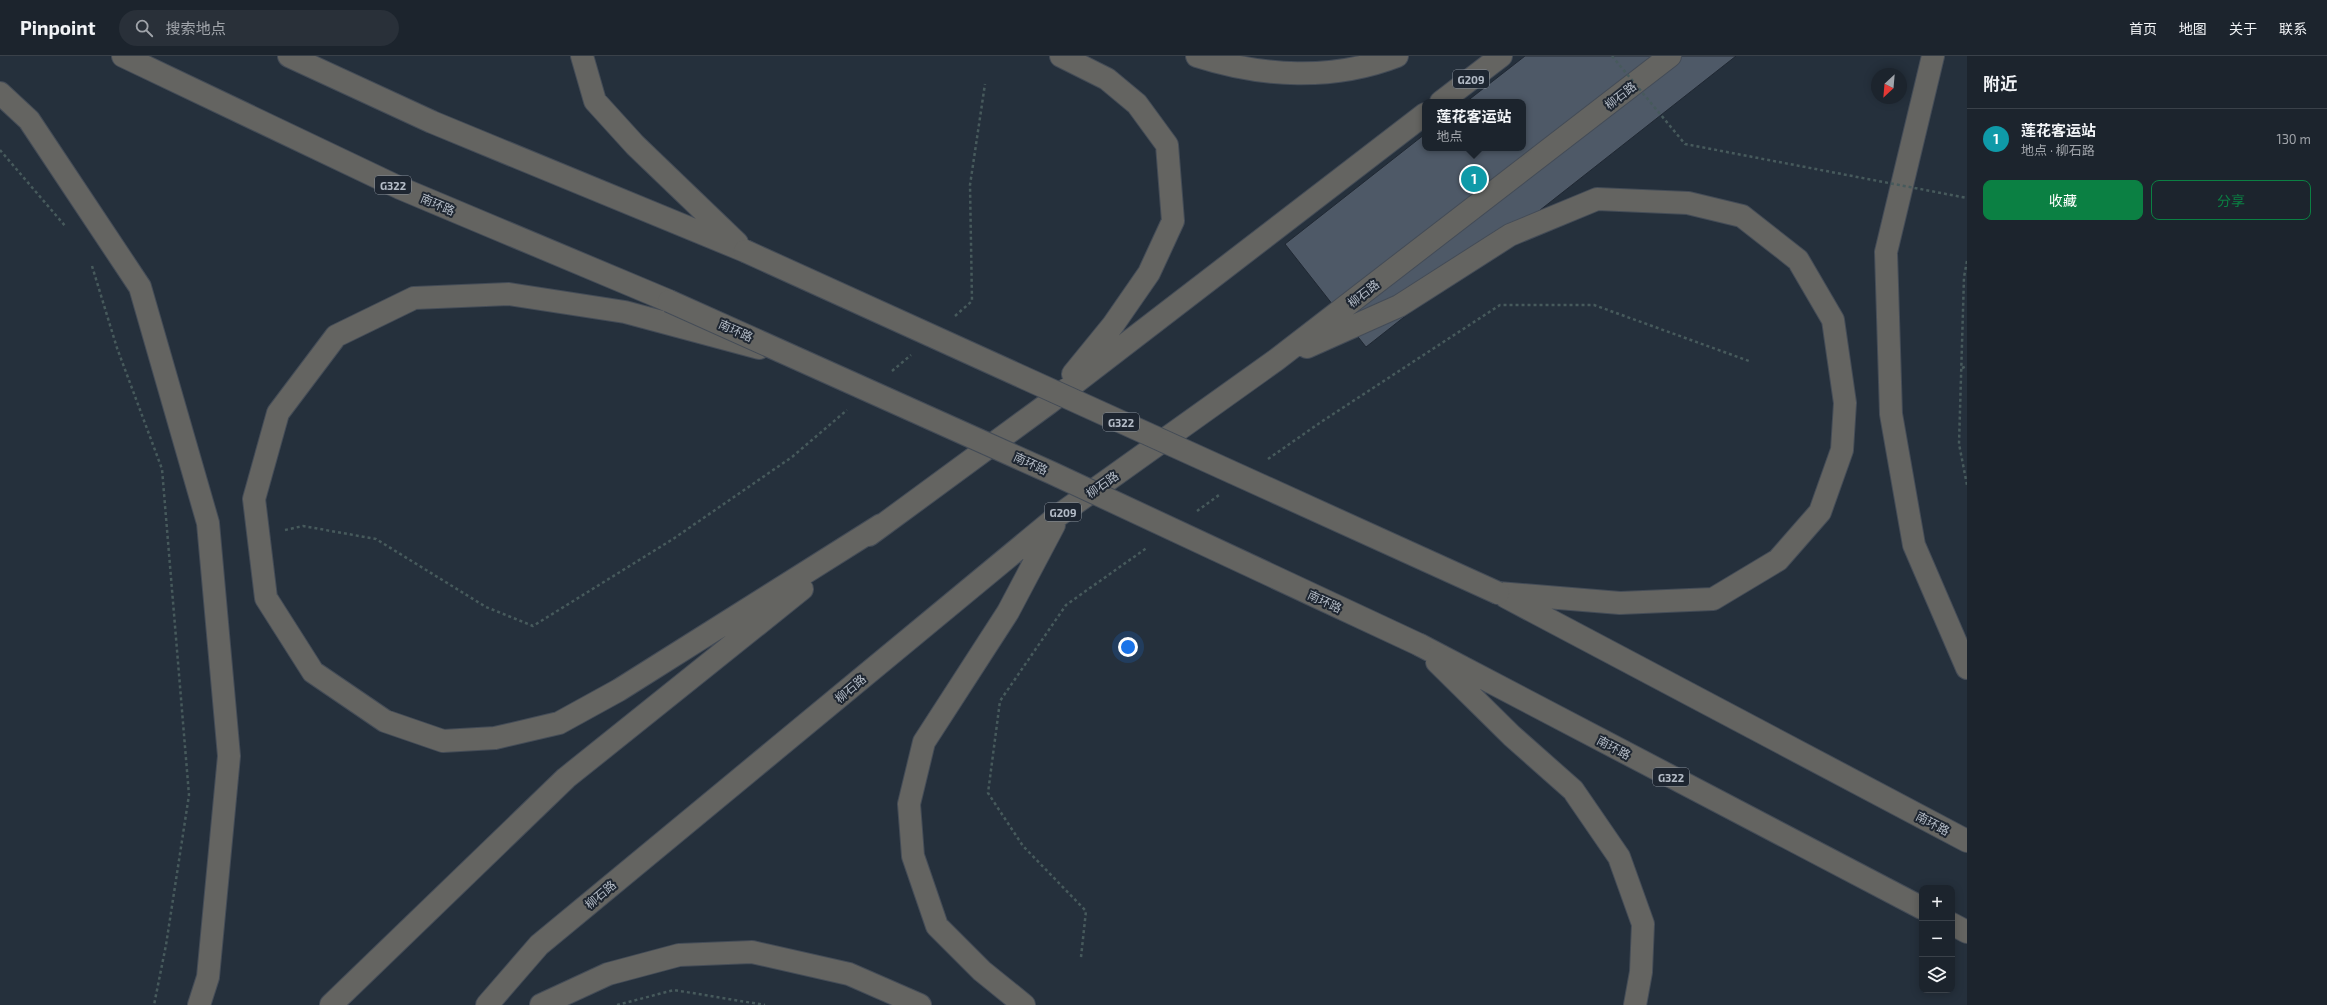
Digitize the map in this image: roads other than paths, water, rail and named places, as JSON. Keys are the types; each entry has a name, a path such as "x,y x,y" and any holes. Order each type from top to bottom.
{"highway":[{"name":"南环路","path":"123,56 400,188 810,362 1420,645 1919,906"},
{"name":"南环路","path":"289,56 432,122 745,251 1498,593 1967,841"},
{"path":"582,56 595,101 635,145 745,251"},
{"path":"1049,403 1113,325 1149,273 1173,221 1167,145 1137,104 1107,79 1061,56"},
{"path":"1197,56 1220,63 1266,71 1330,74 1377,64 1396,56"},
{"name":"G209","path":"1445,99 1501,56"},
{"name":"柳石路","path":"487,1005 539,944 1059,515 1276,360 1670,56"},
{"path":"1933,56 1886,252 1891,414 1914,545 1967,668"},
{"path":"0,93 29,120 140,287 208,523 229,756 208,977 199,1005"},
{"path":"331,1005 566,778 881,525 1049,403 1422,116"},
{"path":"1276,360 1399,306 1510,235 1597,199 1688,203 1742,216 1798,260 1833,320 1845,403 1842,450 1820,512 1778,560 1713,599 1620,603 1498,593"},
{"path":"810,362 625,312 510,294 414,298 336,336 278,413 254,499 266,598 313,672 385,721 443,741 495,738 559,723 619,690 881,525"},
{"path":"1024,1005 982,971 937,926 912,856 909,804 924,742 1008,612 1059,515"},
{"path":"1420,645 1512,736 1573,790 1619,857 1643,924 1641,972 1635,1005"},
{"path":"1955,926 1967,932"},
{"path":"541,1005 608,974 679,956 752,952 849,974 920,1005"}],"place":[{"name":"莲花客运站","path":"1474,179"}]}
